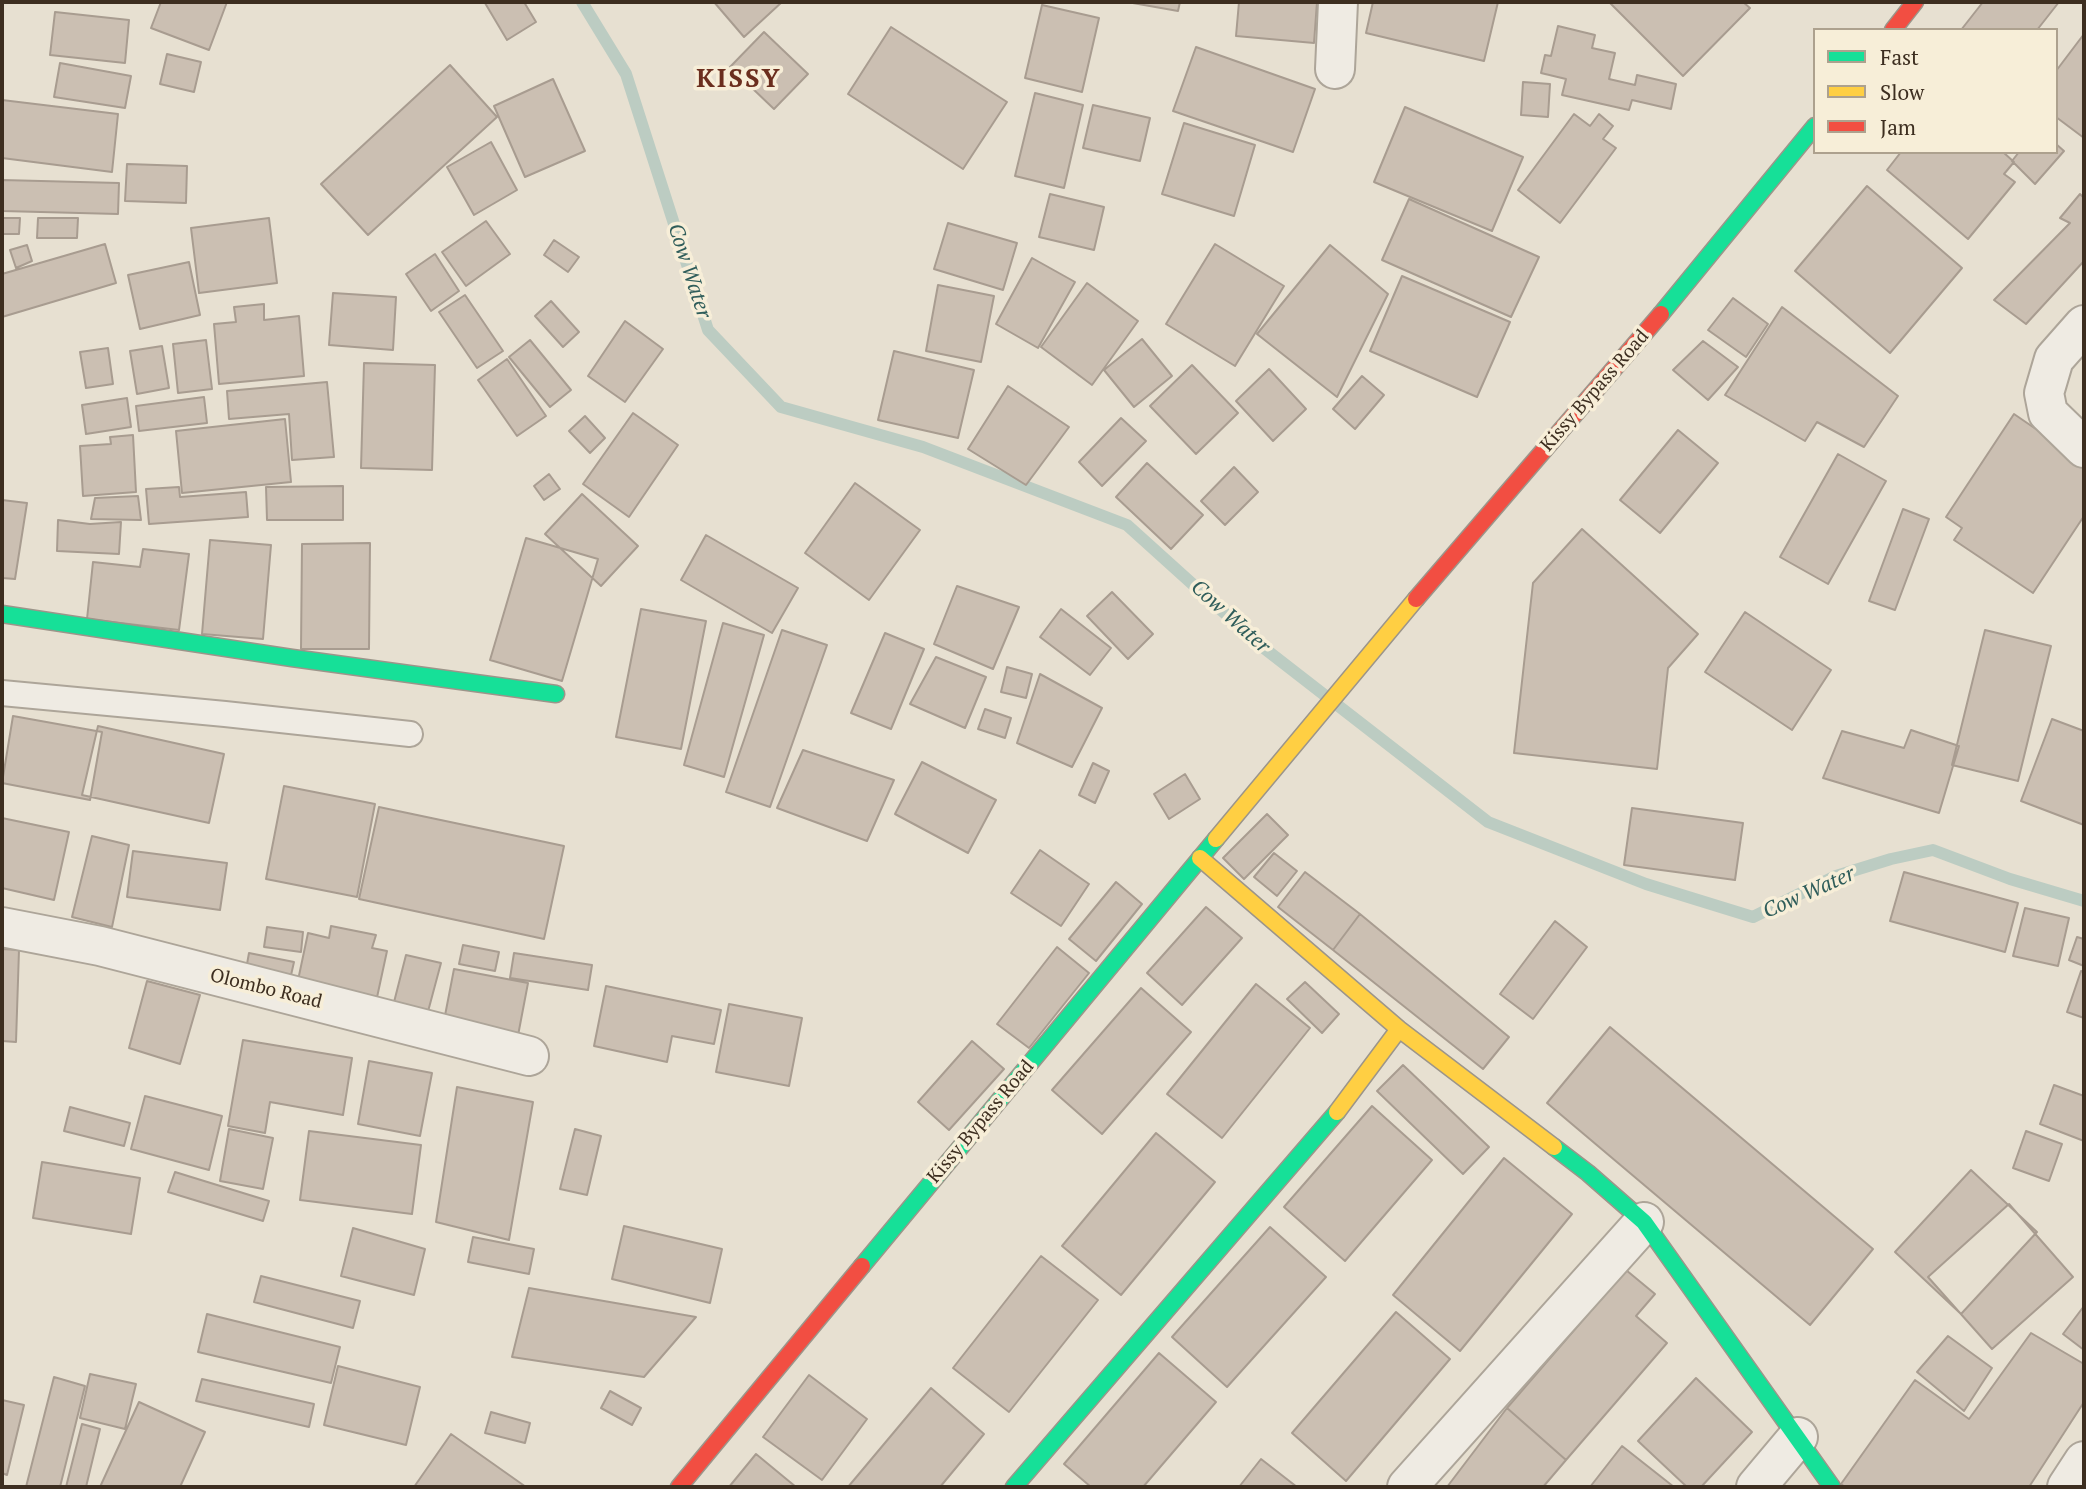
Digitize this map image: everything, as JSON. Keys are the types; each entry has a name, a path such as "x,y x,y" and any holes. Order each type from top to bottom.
{"street":[{"path":"1335,69 1338,2"},
{"path":"1895,28 1915,2"},
{"name":"Kissy Bypass Road","path":"679,1487 1371,651 1698,271 1813,129"},
{"path":"2084,325 2054,359 2044,393 2048,413 2084,448"},
{"path":"2,614 556,694"},
{"path":"1200,858 1399,1029 1588,1173 1644,1222 1832,1487"},
{"name":"Olombo Road","path":"2,927 100,946 529,1056"},
{"path":"1014,1487 1327,1125 1399,1029"},
{"path":"1407,1487 1644,1222"},
{"path":"1756,1487 1798,1437"},
{"path":"2067,1487 2084,1461"}],"lane":[{"path":"2,693 225,713 410,734"}],"building":[{"path":"161,2 227,2 209,50 151,28"},
{"path":"524,2 536,22 507,40 485,3"},
{"path":"714,2 782,2 744,37"},
{"path":"1127,2 1180,2 1178,11"},
{"path":"1239,2 1317,2 1314,43 1236,36"},
{"path":"1373,2 1498,2 1484,61 1366,33"},
{"path":"1609,2 1743,2 1750,8 1683,76"},
{"path":"1983,2 2059,2 2039,28 1963,28"},
{"path":"1042,5 1099,18 1082,92 1025,78"},
{"path":"55,12 129,20 125,63 50,55"},
{"path":"1558,26 1595,35 1592,48 1615,53 1609,79 1635,85 1637,75 1676,84 1671,109 1632,100 1629,110 1562,95 1566,79 1541,73 1545,55 1551,56"},
{"path":"891,27 1007,102 963,169 848,94"},
{"path":"764,32 808,74 774,109 730,67"},
{"path":"2084,34 2084,138 2058,118 2058,68"},
{"path":"1196,47 1315,89 1293,152 1173,111"},
{"path":"167,54 201,62 194,92 160,84"},
{"path":"60,63 131,76 125,108 54,97"},
{"path":"450,65 497,117 368,235 321,184"},
{"path":"553,79 585,151 525,177 494,106"},
{"path":"1523,82 1550,84 1548,117 1521,115"},
{"path":"1035,93 1083,105 1064,188 1015,176"},
{"path":"2,100 118,114 112,172 2,158"},
{"path":"1093,105 1150,118 1140,161 1083,148"},
{"path":"1405,107 1523,157 1492,231 1374,182"},
{"path":"1574,114 1590,126 1599,114 1613,126 1603,139 1616,148 1560,223 1518,190"},
{"path":"1184,123 1255,145 1234,216 1162,194"},
{"path":"491,142 517,190 474,215 447,167"},
{"path":"2058,146 2064,151 2035,184 2012,161 2017,154 2058,154"},
{"path":"1899,154 2005,154 2014,162 2004,174 2015,182 1968,239 1887,170"},
{"path":"127,164 187,166 186,203 125,201"},
{"path":"2,180 119,183 118,214 2,211"},
{"path":"1867,186 1962,268 1890,353 1795,271"},
{"path":"1050,194 1104,207 1094,250 1039,237"},
{"path":"2080,194 2084,198 2084,261 2026,324 1994,300 2070,223 2060,218"},
{"path":"1409,199 1539,257 1511,317 1382,260"},
{"path":"2,218 20,218 19,234 2,234"},
{"path":"38,218 78,218 77,238 37,238"},
{"path":"269,218 277,283 199,293 191,228"},
{"path":"486,221 510,254 466,286 442,252"},
{"path":"948,223 1017,243 1003,290 934,269"},
{"path":"554,240 579,257 568,272 544,255"},
{"path":"105,244 116,283 2,317 2,274"},
{"path":"1215,244 1284,286 1235,366 1166,324"},
{"path":"27,245 32,261 16,268 10,250"},
{"path":"1330,245 1388,294 1337,397 1257,334"},
{"path":"435,254 459,291 431,311 406,274"},
{"path":"1032,258 1075,282 1038,348 996,324"},
{"path":"189,262 200,315 140,329 128,275"},
{"path":"1402,276 1510,322 1477,397 1370,351"},
{"path":"1087,283 1138,321 1092,385 1041,347"},
{"path":"938,285 994,296 981,362 926,351"},
{"path":"333,293 396,297 393,350 329,345"},
{"path":"465,295 503,351 477,368 439,312"},
{"path":"1733,298 1768,324 1746,357 1708,330"},
{"path":"551,301 579,332 563,347 535,316"},
{"path":"264,304 264,320 299,316 304,376 219,384 214,324 236,322 234,307"},
{"path":"1782,307 1898,396 1864,447 1817,422 1805,441 1725,395"},
{"path":"625,321 663,349 625,402 588,376"},
{"path":"1142,339 1172,376 1134,407 1104,370"},
{"path":"206,340 212,389 178,393 173,344"},
{"path":"530,340 571,390 550,407 509,357"},
{"path":"1703,341 1738,367 1708,400 1673,370"},
{"path":"162,346 169,388 137,394 130,351"},
{"path":"108,348 113,384 86,388 80,352"},
{"path":"894,351 974,370 958,438 878,420"},
{"path":"507,359 546,416 517,436 478,380"},
{"path":"364,363 435,365 432,470 361,468"},
{"path":"1192,365 1238,413 1196,454 1150,406"},
{"path":"1269,369 1306,409 1273,441 1236,401"},
{"path":"1362,376 1384,395 1355,429 1333,409"},
{"path":"327,382 334,457 292,460 289,414 229,419 227,391"},
{"path":"1008,386 1069,427 1026,485 968,449"},
{"path":"204,397 207,423 139,431 136,406"},
{"path":"127,398 131,427 86,434 82,405"},
{"path":"633,413 678,445 629,517 583,484"},
{"path":"2014,414 2084,462 2084,516 2033,593 1954,540 1962,528 1946,517"},
{"path":"585,416 605,438 590,453 569,431"},
{"path":"1121,418 1146,441 1102,486 1079,462"},
{"path":"285,419 291,482 182,493 176,431"},
{"path":"1678,430 1718,463 1660,533 1620,500"},
{"path":"133,435 136,492 83,496 80,446 111,444 110,437"},
{"path":"1838,454 1886,481 1828,584 1780,557"},
{"path":"1147,463 1203,515 1171,549 1116,497"},
{"path":"1234,467 1258,492 1225,525 1201,501"},
{"path":"549,474 560,489 544,500 534,486"},
{"path":"855,483 920,530 869,600 805,553"},
{"path":"343,486 343,520 267,520 266,487"},
{"path":"179,487 180,497 246,492 248,517 149,524 146,489"},
{"path":"582,494 638,546 601,586 545,534"},
{"path":"138,496 141,520 91,519 95,498"},
{"path":"2,500 27,503 15,579 2,578"},
{"path":"1903,509 1929,519 1895,610 1869,601"},
{"path":"58,520 90,524 121,522 119,554 57,551"},
{"path":"1582,529 1698,634 1668,668 1657,769 1514,753 1533,583"},
{"path":"706,535 798,588 772,633 681,580"},
{"path":"526,538 598,559 562,681 490,660"},
{"path":"210,540 271,545 263,639 202,634"},
{"path":"370,543 369,649 301,649 302,544"},
{"path":"143,549 189,554 179,630 87,619 93,562 140,567"},
{"path":"957,586 1019,607 993,669 934,644"},
{"path":"1112,592 1153,634 1128,659 1087,616"},
{"path":"641,609 706,621 681,749 616,737"},
{"path":"1061,609 1111,648 1090,675 1040,637"},
{"path":"1745,612 1831,670 1792,730 1705,672"},
{"path":"723,623 764,635 724,777 684,765"},
{"path":"782,630 827,645 770,807 726,792"},
{"path":"1985,630 2051,646 2018,781 1952,765"},
{"path":"885,633 924,649 891,729 851,713"},
{"path":"936,657 986,677 965,728 910,704"},
{"path":"1007,667 1032,674 1026,698 1001,692"},
{"path":"1040,674 1102,708 1072,767 1017,743"},
{"path":"985,709 1011,718 1005,738 978,729"},
{"path":"13,716 102,732 90,800 2,783"},
{"path":"2052,719 2084,731 2084,825 2021,801"},
{"path":"98,726 224,754 209,823 82,795"},
{"path":"1911,730 1959,746 1939,813 1823,778 1842,731 1904,748"},
{"path":"803,750 894,780 867,841 777,808"},
{"path":"922,762 996,800 968,853 895,814"},
{"path":"1093,763 1109,771 1095,803 1079,795"},
{"path":"1185,774 1200,799 1169,819 1154,794"},
{"path":"284,786 375,804 357,897 266,879"},
{"path":"379,807 564,846 544,939 359,899"},
{"path":"1632,808 1743,823 1735,880 1624,865"},
{"path":"1267,814 1288,835 1244,879 1223,858"},
{"path":"2,818 69,832 54,900 2,888"},
{"path":"92,836 129,845 112,927 72,917"},
{"path":"1040,850 1089,884 1061,926 1011,893"},
{"path":"133,851 227,863 220,910 127,897"},
{"path":"1274,853 1297,871 1277,896 1254,877"},
{"path":"1305,872 1360,914 1333,950 1278,907"},
{"path":"1904,872 2018,903 2005,952 1890,921"},
{"path":"1116,882 1142,904 1096,961 1069,939"},
{"path":"1206,907 1242,938 1182,1005 1147,973"},
{"path":"2025,908 2069,918 2058,966 2013,956"},
{"path":"1360,914 1509,1037 1483,1069 1333,950"},
{"path":"1555,921 1587,947 1533,1019 1500,994"},
{"path":"331,926 376,935 372,948 387,951 376,1002 297,985 308,933 329,938"},
{"path":"267,927 303,932 301,952 264,947"},
{"path":"2077,937 2084,939 2084,966 2069,960"},
{"path":"463,945 499,952 495,971 459,964"},
{"path":"1057,947 1089,973 1029,1048 997,1024"},
{"path":"2,949 19,950 16,1042 2,1041"},
{"path":"249,953 294,962 289,984 245,975"},
{"path":"514,953 592,965 588,990 510,978"},
{"path":"406,955 441,963 426,1019 392,1010"},
{"path":"454,969 528,983 516,1046 442,1031"},
{"path":"2081,971 2084,972 2084,1018 2067,1012"},
{"path":"147,981 200,995 180,1064 129,1048"},
{"path":"1305,982 1339,1014 1322,1033 1287,999"},
{"path":"1256,984 1310,1028 1222,1138 1167,1094"},
{"path":"606,986 721,1010 714,1044 672,1036 667,1062 594,1046"},
{"path":"1141,988 1191,1032 1102,1134 1052,1090"},
{"path":"729,1004 802,1018 789,1086 716,1072"},
{"path":"1610,1027 1873,1249 1810,1325 1547,1103"},
{"path":"243,1040 352,1058 343,1115 270,1102 265,1133 228,1126"},
{"path":"972,1041 1004,1069 949,1130 918,1102"},
{"path":"369,1061 432,1073 420,1136 358,1124"},
{"path":"1403,1065 1489,1147 1463,1174 1377,1091"},
{"path":"2054,1085 2084,1096 2084,1141 2040,1124"},
{"path":"457,1087 533,1102 509,1240 436,1222"},
{"path":"145,1096 222,1116 209,1170 131,1149"},
{"path":"1372,1106 1432,1160 1345,1261 1284,1207"},
{"path":"70,1107 130,1123 124,1146 64,1131"},
{"path":"229,1129 273,1138 263,1189 220,1181"},
{"path":"575,1129 601,1136 587,1195 560,1189"},
{"path":"309,1131 421,1145 412,1214 300,1200"},
{"path":"2026,1131 2062,1144 2049,1181 2013,1168"},
{"path":"1156,1133 1215,1182 1121,1295 1062,1246"},
{"path":"1504,1158 1572,1214 1460,1351 1393,1295"},
{"path":"42,1162 140,1178 131,1234 33,1218"},
{"path":"1971,1170 2037,1232 1961,1314 1895,1252"},
{"path":"175,1172 269,1201 263,1221 168,1192"},
{"path":"2009,1204 2073,1277 1992,1349 1928,1277"},
{"path":"624,1226 722,1249 710,1303 612,1279"},
{"path":"1270,1227 1326,1277 1227,1387 1172,1337"},
{"path":"353,1228 425,1249 414,1295 341,1276"},
{"path":"473,1237 534,1249 529,1274 468,1262"},
{"path":"1041,1256 1098,1300 1009,1412 953,1368"},
{"path":"1626,1270 1655,1294 1636,1316 1667,1343 1566,1460 1507,1408"},
{"path":"261,1276 360,1301 353,1328 254,1302"},
{"path":"529,1288 696,1317 644,1377 512,1357"},
{"path":"2084,1306 2084,1350 2063,1334"},
{"path":"1396,1312 1450,1359 1346,1481 1292,1433"},
{"path":"207,1314 340,1347 331,1383 198,1352"},
{"path":"2031,1333 2084,1364 2084,1402 2029,1487 1845,1487 1841,1484 1915,1380 1969,1419"},
{"path":"1948,1336 1992,1368 1964,1411 1917,1372"},
{"path":"1159,1353 1216,1402 1143,1487 1091,1487 1064,1464"},
{"path":"338,1366 420,1387 406,1445 324,1425"},
{"path":"90,1374 136,1384 125,1429 80,1418"},
{"path":"809,1375 867,1419 822,1480 763,1437"},
{"path":"54,1377 85,1386 60,1487 26,1487"},
{"path":"1696,1378 1752,1432 1701,1487 1687,1487 1638,1441"},
{"path":"202,1379 314,1404 309,1427 196,1401"},
{"path":"931,1388 984,1434 940,1487 848,1487"},
{"path":"610,1391 641,1408 632,1425 601,1408"},
{"path":"2,1400 24,1405 7,1475 2,1473"},
{"path":"139,1402 205,1432 180,1487 100,1487"},
{"path":"1507,1408 1566,1460 1543,1487 1447,1487"},
{"path":"491,1412 530,1423 525,1443 485,1433"},
{"path":"82,1424 100,1429 86,1487 66,1487"},
{"path":"451,1434 526,1487 414,1487"},
{"path":"1622,1446 1674,1487 1590,1487"},
{"path":"756,1454 796,1487 729,1487"},
{"path":"1261,1459 1297,1487 1239,1487"}],"waterway":[{"name":"Cow Water","path":"582,2 626,74 708,330 781,407 923,447 1127,525 1260,645 1488,822 1646,884 1753,917 1836,876 1891,859 1933,850 2010,879 2084,901"}],"traffic: fast":[{"path":"1661,314 1813,128"},
{"path":"2,614 292,658 556,694"},
{"path":"862,1266 1216,839"},
{"path":"1014,1487 1337,1112"},
{"path":"1554,1147 1644,1222 1832,1487"}],"traffic: slow":[{"path":"1216,839 1416,599"},
{"path":"1200,858 1399,1029 1554,1147"},
{"path":"1337,1112 1399,1029"}],"traffic: jam":[{"path":"1895,28 1915,2"},
{"path":"1416,599 1661,314"},
{"path":"679,1487 862,1266"}],"district":[{"name":"KISSY","path":"739,80"}]}
